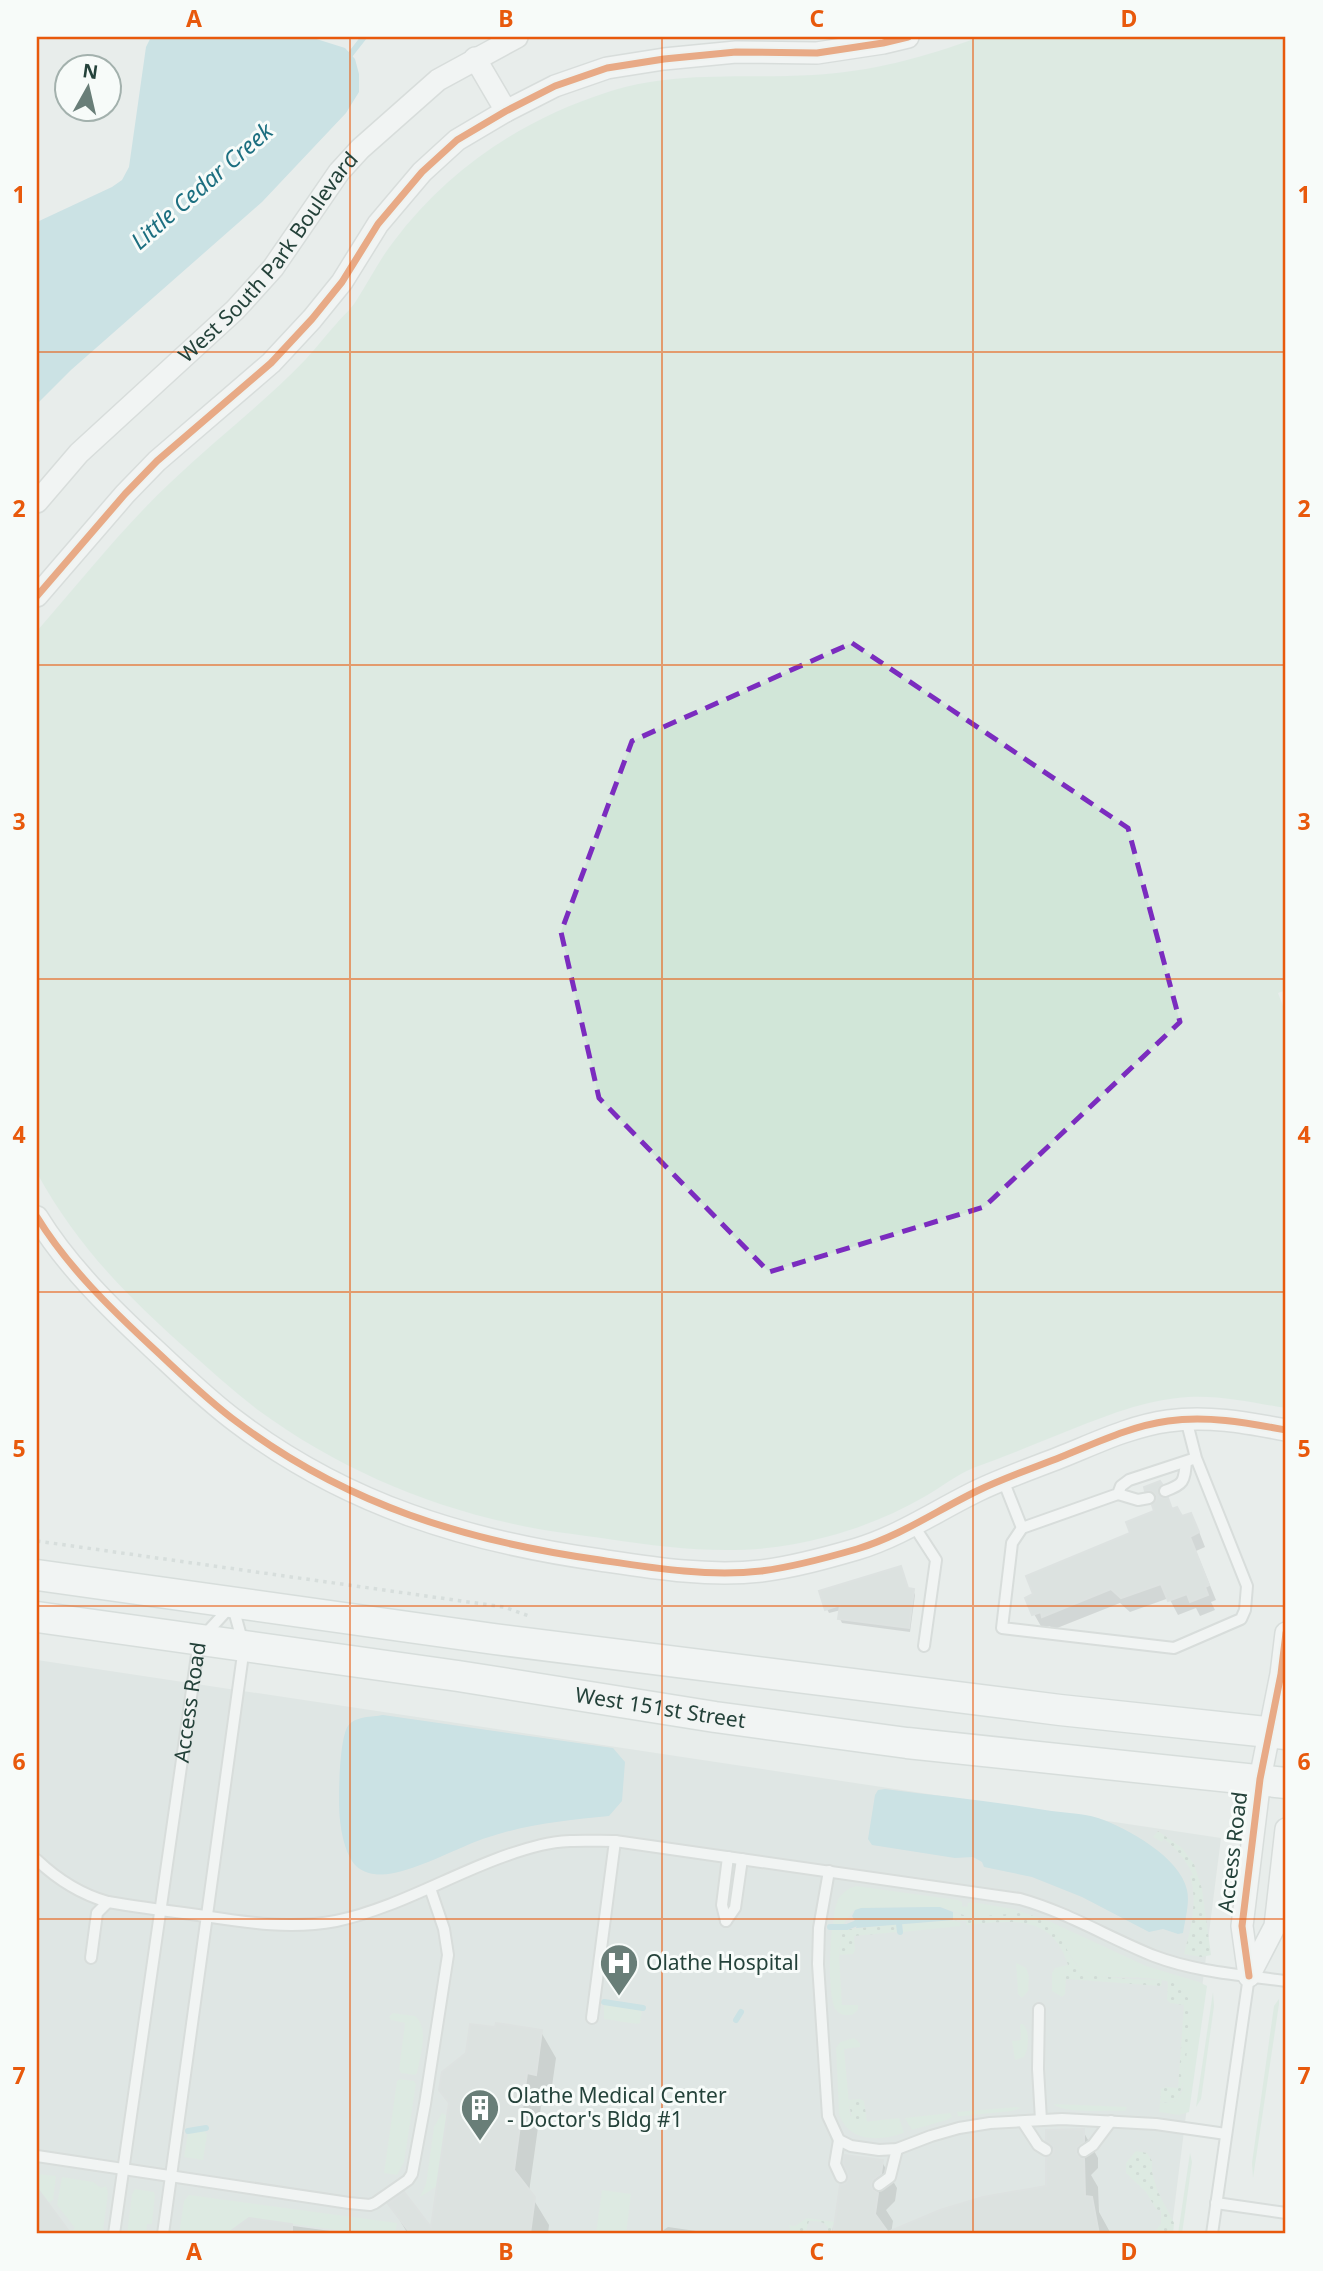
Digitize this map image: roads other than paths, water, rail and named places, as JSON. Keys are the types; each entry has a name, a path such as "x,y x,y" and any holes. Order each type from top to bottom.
{"main road":[{"name":"West 151st Street","path":"37,1575 494,1639 1060,1710 1278,1733"},
{"name":"West 151st Street","path":"37,1617 906,1743 1273,1781"}],"street":[{"name":"West South Park Boulevard","path":"37,502 96,436 235,310 273,268 339,172 360,149 438,79 517,37"},
{"path":"37,596 157,461 271,363 312,319 342,282 378,225 422,172 457,140 555,86 607,68 736,52 817,53 908,37"},
{"path":"475,58 506,111"},
{"path":"37,1217 72,1264 122,1319 236,1422 294,1461 363,1497 403,1514 516,1547 639,1566 721,1572 759,1571 825,1558 894,1536 979,1490 1116,1435 1166,1421 1216,1420 1286,1430"},
{"name":"Access Road","path":"1249,1976 1242,1926 1273,1781 1286,1633"},
{"name":"Access Road","path":"1249,1976 1275,1926 1286,1829"}],"lane":[{"path":"1149,1498 1138,1500 1118,1494 1021,1528 1012,1543 1002,1628 1174,1648 1241,1619 1247,1600 1244,1573 1191,1460 1186,1419"},
{"path":"1165,1491 1180,1486 1191,1460"},
{"path":"1118,1494 1121,1486 1129,1480 1191,1460"},
{"path":"1003,1480 1021,1528"},
{"path":"914,1525 936,1560 924,1646"},
{"name":"Access Road","path":"114,2234 199,1641 233,1604"},
{"name":"Access Road","path":"163,2234 244,1647 233,1604"},
{"path":"37,1860 68,1885 89,1897 108,1902 206,1917 292,1926 354,1916 515,1852 543,1844 615,1841 1020,1899 1045,1906 1153,1956 1209,1971 1286,1981"},
{"path":"592,2018 615,1841"},
{"path":"728,1857 722,1905 726,1922 735,1908 742,1859"},
{"path":"828,1871 819,1928 818,1964 828,2116 839,2140 835,2164 841,2177"},
{"path":"37,2156 370,2205 408,2180 412,2174 425,2104 447,1955 444,1929 430,1888"},
{"path":"91,1958 97,1913 108,1902"},
{"name":"Access Road","path":"1212,2234 1249,1976"},
{"path":"1039,2009 1041,2120"},
{"path":"839,2140 851,2146 897,2150 959,2128 1041,2120 1156,2124 1226,2134"},
{"path":"1084,2151 1093,2145 1111,2121"},
{"path":"1023,2122 1038,2145 1046,2150"},
{"path":"880,2185 890,2176 897,2150"},
{"path":"1216,2203 1286,2213"}],"water":[{"path":"151,37 310,37 345,48 355,59 359,74 359,92 346,113 262,202 71,370 37,404 37,222 122,180 129,167 146,47"},
{"path":"383,1715 613,1748 625,1762 622,1801 609,1816 519,1829 476,1841 400,1872 367,1873 352,1861 342,1836 339,1800 341,1757 345,1733 351,1723"},
{"path":"878,1790 1085,1815 1123,1829 1151,1845 1174,1866 1182,1878 1188,1900 1183,1933 1163,1929 1149,1932 1082,1897 1032,1877 984,1867 982,1862 973,1857 955,1858 872,1845 868,1839 875,1795"},
{"path":"940,1907 953,1912 953,1920 856,1928 852,1916 855,1910 861,1908"}],"waterway":[{"name":"Little Cedar Creek","path":"346,60 364,37"},
{"path":"830,1927 847,1927 857,1923"},
{"path":"899,1924 900,1932"},
{"path":"604,2002 643,2008"},
{"path":"736,2020 741,2012"},
{"path":"188,2131 206,2128"}],"place":[{"name":"Olathe Hospital","path":"619,1997"},
{"name":"Olathe Medical Center - Doctor's Bldg #1","path":"480,2142"}]}
